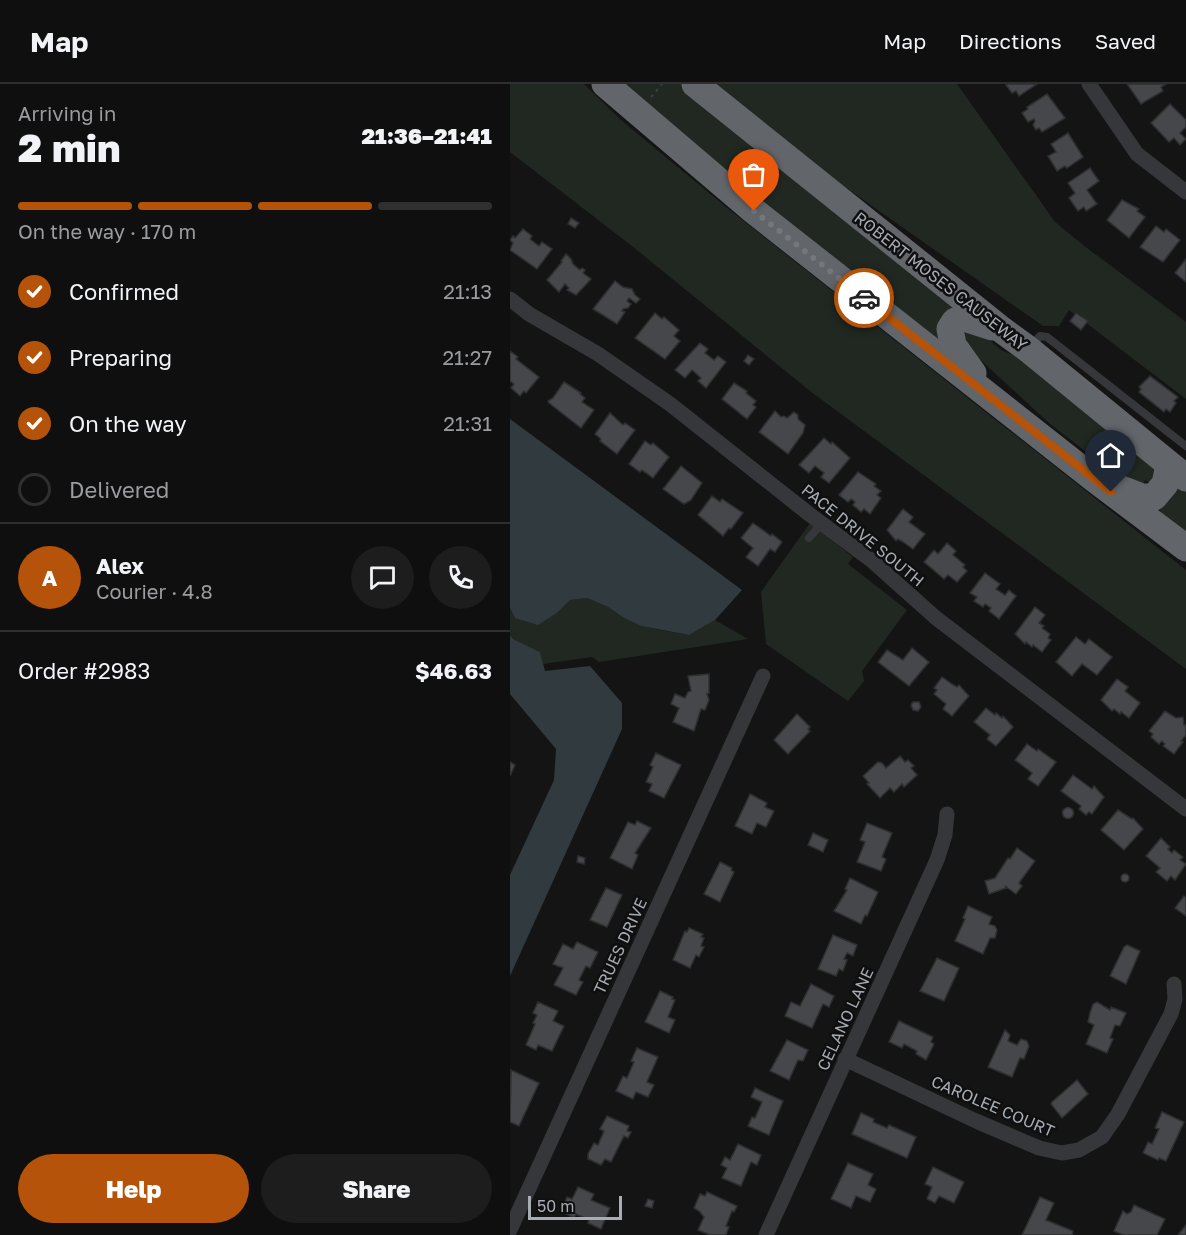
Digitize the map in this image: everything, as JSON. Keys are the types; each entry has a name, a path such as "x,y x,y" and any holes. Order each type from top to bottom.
{"highway":[{"path":"605,84 754,211 1093,478 1186,548"},
{"name":"ROBERT MOSES CAUSEWAY","path":"695,84 1002,330 1180,463"},
{"path":"987,394 953,345 950,329 955,321 964,318 1002,330"},
{"path":"1093,478 1148,498 1158,494 1167,478 1180,463"}],"street":[{"path":"1089,84 1137,154 1186,192"},
{"name":"PACE DRIVE SOUTH","path":"510,299 529,314 598,354 670,404 871,560 936,618 1186,809"},
{"name":"TRUES DRIVE","path":"510,1230 763,676"},
{"name":"CELANO LANE","path":"766,1235 937,860 945,835 947,814"},
{"name":"CAROLEE COURT","path":"845,1059 1039,1148 1062,1153 1079,1150 1102,1137 1118,1114 1171,1014 1175,999 1174,984"}],"lane":[{"path":"809,538 822,523"}],"shaded area":[{"path":"510,84 584,84 621,120 731,211 1186,570 1186,669 810,391 632,246 510,152"},
{"path":"619,84 686,84 959,304 939,343"},
{"path":"709,84 957,84 1055,222 1186,322 1186,399 1069,310 1059,326 1043,326 818,168"},
{"path":"970,323 1001,350 1026,360 1157,467 1151,484 1145,480 1141,491 1137,491 1050,424 959,340"},
{"path":"510,419 742,590 715,620 689,635 641,626 587,598 570,600 558,612 538,625 515,618 510,608"},
{"path":"1171,487 1186,489 1186,535 1163,516 1158,507"},
{"path":"810,523 853,557 848,564 907,610 862,671 864,681 848,701 766,644 761,592"},
{"path":"587,598 641,626 689,635 715,620 748,639 599,662 592,657 543,664 540,652 513,639 510,635 510,608 515,618 558,612 570,600"},
{"path":"510,635 513,639 540,652 545,671 590,666 622,703 622,729 510,976 510,875 554,780 556,749 510,694"}],"building":[{"path":"1037,84 1019,96 1016,91 1012,93 1006,85"},
{"path":"1127,84 1166,84 1161,87 1163,91 1141,104"},
{"path":"1047,94 1065,118 1042,132 1039,128 1036,130 1033,125 1034,119 1028,122 1022,113"},
{"path":"1170,104 1186,120 1186,127 1180,133 1186,139 1180,145 1174,138 1169,142 1151,123"},
{"path":"1068,133 1083,157 1067,168 1065,166 1057,171 1048,156 1056,152 1051,144"},
{"path":"1090,168 1099,181 1087,190 1097,204 1086,211 1084,207 1078,211 1069,198 1075,193 1068,183"},
{"path":"1122,200 1139,209 1137,211 1145,217 1129,238 1107,220"},
{"path":"571,218 579,223 575,228 568,224"},
{"path":"1156,226 1164,232 1166,229 1180,240 1163,262 1140,247"},
{"path":"523,229 539,246 542,242 552,249 537,269 510,250 513,243 510,240"},
{"path":"566,254 580,270 582,268 585,270 583,273 591,279 576,295 567,290 569,288 565,284 559,292 547,280"},
{"path":"1186,259 1186,282 1175,273"},
{"path":"615,281 623,287 632,289 640,299 636,303 629,298 627,301 631,304 628,308 623,309 622,311 625,312 617,324 593,309"},
{"path":"655,313 662,319 664,317 679,330 674,336 680,341 665,359 635,338"},
{"path":"1076,313 1088,321 1081,330 1070,321"},
{"path":"700,343 708,349 705,353 714,360 718,356 726,362 706,388 698,381 701,378 692,370 685,378 675,370"},
{"path":"510,351 518,357 516,359 539,377 526,393 524,391 520,396 511,388 514,384 510,381"},
{"path":"748,355 754,359 749,365 744,361"},
{"path":"1150,376 1178,397 1170,412 1166,409 1164,412 1139,392 1141,389 1139,387"},
{"path":"564,382 581,393 585,398 582,402 594,410 581,428 548,401 553,398"},
{"path":"734,383 747,391 746,393 756,401 753,405 756,407 747,419 722,399"},
{"path":"775,411 781,417 787,418 794,412 805,425 803,433 788,454 759,432"},
{"path":"610,413 623,425 625,423 635,430 617,454 600,441 601,439 595,434"},
{"path":"824,438 850,458 829,483 821,477 824,473 815,466 809,473 799,465"},
{"path":"645,441 651,445 653,443 669,457 653,478 629,464"},
{"path":"681,466 702,483 691,500 684,504 663,489"},
{"path":"858,472 876,484 874,486 881,491 877,495 881,498 870,514 864,509 861,512 853,505 855,502 851,499 848,502 839,495"},
{"path":"712,496 720,502 722,499 743,513 723,536 698,515"},
{"path":"903,509 913,517 909,522 925,534 913,549 898,539 896,541 887,530"},
{"path":"753,523 782,542 775,552 770,549 758,566 746,557 753,548 741,538"},
{"path":"947,543 956,551 953,555 965,565 963,567 967,571 957,582 948,575 944,579 924,562 934,550 938,554"},
{"path":"985,573 1000,584 996,589 1005,595 1009,590 1016,596 999,619 989,611 991,608 985,604 983,607 974,601 977,597 970,593"},
{"path":"1035,607 1045,615 1039,623 1050,634 1048,638 1051,640 1042,652 1033,645 1032,647 1026,642 1025,644 1015,634"},
{"path":"1076,637 1085,644 1089,639 1112,657 1097,675 1082,664 1072,676 1056,662"},
{"path":"912,648 929,662 909,686 878,662 887,650 903,660"},
{"path":"709,674 709,693 707,694 709,700 705,710 701,709 694,731 673,722 679,708 671,704 675,694 685,698 691,691 688,676"},
{"path":"942,677 957,687 959,685 969,696 952,716 943,709 946,704 934,694 937,690 934,688"},
{"path":"1117,679 1128,687 1125,691 1140,703 1129,718 1114,709 1112,711 1101,700"},
{"path":"913,702 919,702 921,707 918,711 913,710 911,705"},
{"path":"986,708 995,715 996,713 1002,718 1003,716 1013,727 996,746 987,739 990,735 974,722"},
{"path":"1165,711 1176,718 1183,717 1184,725 1186,725 1186,735 1174,754 1163,746 1165,744 1162,741 1159,744 1151,737 1153,734 1149,731"},
{"path":"797,714 810,727 808,729 810,731 788,754 774,740"},
{"path":"1027,744 1056,762 1038,786 1028,779 1032,773 1015,760"},
{"path":"656,753 681,765 664,798 649,791 652,784 646,782"},
{"path":"900,756 905,762 908,760 914,766 911,768 917,775 904,787 902,784 894,792 890,788 880,798 863,776 878,762 886,768"},
{"path":"510,762 515,765 510,776"},
{"path":"1073,775 1092,789 1094,786 1104,797 1092,814 1089,812 1086,815 1079,809 1081,806 1061,791"},
{"path":"750,794 767,803 765,807 774,811 766,827 757,823 752,834 735,826"},
{"path":"1068,808 1072,809 1072,817 1068,818 1064,817 1063,813 1064,809"},
{"path":"1118,810 1133,818 1143,829 1124,850 1101,830"},
{"path":"637,821 651,828 635,853 638,855 632,869 610,858 628,822 635,825"},
{"path":"867,823 892,833 882,857 886,859 881,871 857,862 865,842 860,840"},
{"path":"813,833 828,840 823,852 808,845"},
{"path":"1161,838 1170,847 1168,849 1172,853 1174,850 1183,857 1180,860 1186,864 1175,880 1171,876 1167,881 1156,872 1160,868 1146,856"},
{"path":"1017,848 1035,861 1019,883 1022,886 1016,894 1005,886 1006,888 989,894 985,881 995,878"},
{"path":"578,856 585,858 584,864 577,862"},
{"path":"720,862 732,868 734,872 720,902 704,894"},
{"path":"1125,874 1129,878 1125,882 1121,878"},
{"path":"850,878 878,892 861,924 834,911 847,890 845,889"},
{"path":"606,888 622,895 607,927 590,920"},
{"path":"1184,896 1186,898 1186,916 1175,908"},
{"path":"968,906 992,917 989,924 995,926 997,930 995,938 990,938 983,954 955,941"},
{"path":"689,928 703,934 701,937 704,938 701,946 704,947 699,957 696,955 690,968 673,960 685,931 687,932"},
{"path":"833,935 857,945 853,956 847,953 843,971 839,969 836,976 818,969"},
{"path":"577,942 598,952 590,968 586,966 579,980 583,982 576,995 554,985 563,968 553,964 563,944 573,949"},
{"path":"1127,945 1140,951 1126,984 1110,976"},
{"path":"937,958 959,968 944,1001 920,991"},
{"path":"811,984 834,996 829,1007 823,1004 812,1028 785,1016 791,1002 800,1006"},
{"path":"660,991 675,1000 668,1017 675,1020 669,1033 645,1022"},
{"path":"538,1002 558,1011 553,1021 564,1026 552,1051 538,1045 536,1050 526,1045 535,1024 533,1023 537,1015 533,1013"},
{"path":"1097,1002 1110,1010 1111,1007 1126,1013 1120,1026 1115,1025 1110,1038 1113,1039 1107,1053 1086,1044 1094,1025 1088,1022 1090,1013 1093,1004"},
{"path":"899,1021 933,1037 931,1042 934,1044 926,1060 916,1054 917,1051 904,1044 902,1048 889,1042"},
{"path":"1005,1030 1010,1035 1008,1041 1017,1045 1021,1039 1027,1041 1029,1046 1024,1059 1020,1058 1012,1077 988,1067"},
{"path":"787,1040 808,1050 803,1061 798,1060 789,1080 770,1071"},
{"path":"637,1048 658,1057 647,1082 654,1085 648,1097 636,1092 633,1099 616,1091 623,1076 627,1078"},
{"path":"511,1070 539,1083 519,1126 510,1122"},
{"path":"1077,1080 1088,1094 1062,1118 1051,1104"},
{"path":"755,1088 783,1101 769,1135 748,1126 752,1117 755,1118 762,1102 751,1097"},
{"path":"1162,1112 1184,1122 1166,1161 1143,1153 1148,1142 1152,1144 1159,1129 1155,1128"},
{"path":"861,1113 874,1119 873,1122 887,1128 889,1125 916,1137 907,1158 852,1134"},
{"path":"607,1116 629,1126 627,1131 631,1132 628,1138 624,1136 611,1162 605,1159 601,1165 588,1159 588,1154 594,1143 598,1145 604,1131 600,1129"},
{"path":"738,1144 761,1155 757,1165 751,1162 741,1186 722,1178 727,1168 721,1165 725,1157 730,1160"},
{"path":"848,1163 873,1174 868,1185 876,1189 870,1202 856,1196 851,1208 831,1199"},
{"path":"933,1167 964,1182 954,1203 939,1196 935,1203 927,1199 932,1187 925,1184"},
{"path":"578,1187 594,1194 591,1200 610,1208 601,1229 576,1214 574,1218 561,1211 567,1197 572,1199"},
{"path":"707,1192 737,1206 734,1212 732,1211 726,1226 729,1227 726,1235 710,1235 698,1230 704,1217 694,1208 700,1194 705,1196"},
{"path":"1040,1197 1054,1203 1046,1220 1073,1231 1072,1235 1022,1235"},
{"path":"648,1199 654,1201 652,1208 645,1206"},
{"path":"1134,1205 1165,1219 1157,1235 1123,1235 1114,1231 1123,1211 1127,1214 1131,1212"},
{"path":"1186,1225 1186,1235 1178,1235"}],"way so far":[{"path":"754,211 864,298"}],"route":[{"path":"864,298 1111,492"}]}
